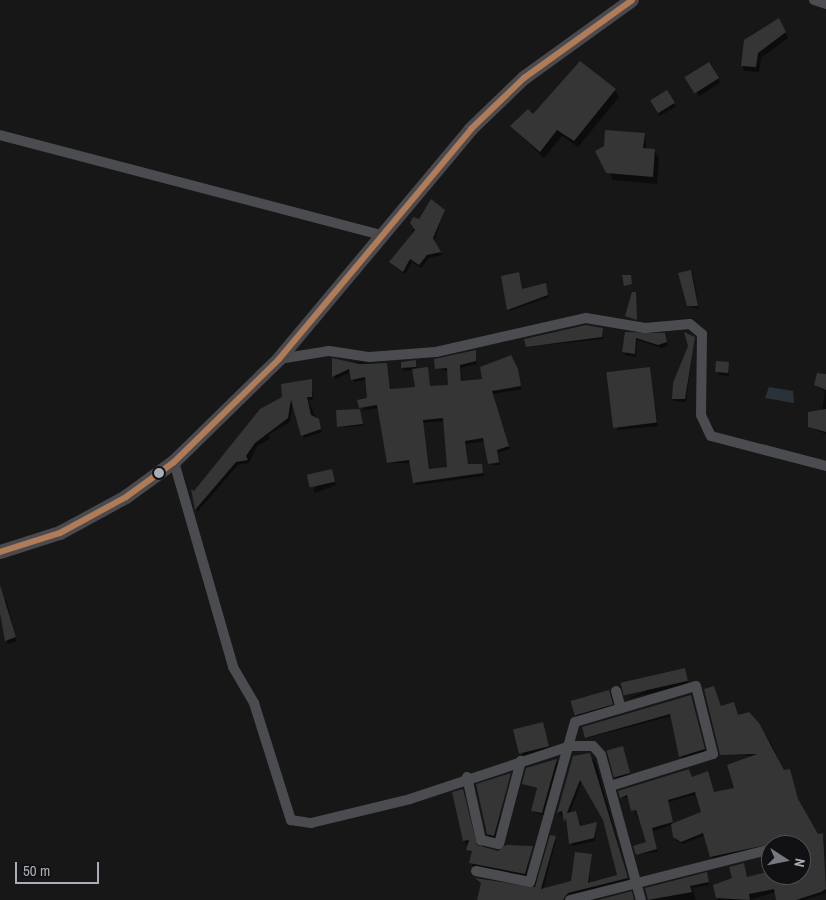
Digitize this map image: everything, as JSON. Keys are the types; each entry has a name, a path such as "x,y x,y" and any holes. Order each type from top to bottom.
{"street":[{"path":"0,552 60,533 126,497 174,462 279,359 380,235 471,129 524,78 632,0"},
{"path":"814,0 826,4"},
{"path":"0,135 380,235"},
{"path":"279,359 329,351 369,356 436,352 586,318 645,328 690,324 702,334 701,415 710,436 826,466"},
{"path":"174,462 233,667 254,703 291,820 311,823 410,799 468,777 570,746 592,746 599,752 610,786 641,900"},
{"path":"476,871 528,884 570,746 575,722 606,717 621,708 696,686 713,751 610,786"},
{"path":"616,690 621,708"},
{"path":"468,777 481,840 499,844 520,761"},
{"path":"570,900 585,898 761,852"}],"shaded area":[{"path":"769,387 793,391 794,403 765,398"}],"building":[{"path":"779,18 786,32 758,53 756,67 741,66 744,40"},
{"path":"580,61 616,89 574,141 557,130 540,152 510,126 528,109 533,114"},
{"path":"709,62 719,78 694,93 684,77"},
{"path":"667,90 675,103 658,113 650,101"},
{"path":"605,130 645,133 643,148 655,149 653,177 606,173 595,151 604,146"},
{"path":"431,199 445,210 433,238 441,252 427,255 419,265 410,259 403,272 389,262 415,230 410,223 413,217 419,219"},
{"path":"691,270 698,306 687,306 678,273"},
{"path":"519,272 522,289 546,283 548,295 507,310 501,276"},
{"path":"622,275 631,275 632,284 624,286"},
{"path":"632,292 636,292 637,320 625,316"},
{"path":"586,325 603,328 602,337 526,347 524,339"},
{"path":"625,332 665,333 667,342 658,345 636,338 635,354 622,352"},
{"path":"684,332 695,337 685,399 672,399 673,383 688,346"},
{"path":"476,350 476,361 460,365 461,381 482,379 480,367 511,355 518,369 521,386 492,391 509,446 497,450 499,462 488,464 483,438 465,441 468,464 482,464 483,473 413,483 409,460 387,463 377,405 359,408 357,400 367,398 365,377 351,380 349,369 332,377 332,358 360,364 387,363 390,389 415,387 412,369 428,367 430,386 448,385 447,368 435,369 434,359","holes":["443,418 447,467 429,469 423,420"]},
{"path":"416,360 416,367 401,368 401,362"},
{"path":"716,361 729,362 728,373 715,372"},
{"path":"650,367 657,423 613,428 606,372"},
{"path":"817,373 826,374 826,390 814,385"},
{"path":"312,379 312,397 307,397 311,415 319,419 321,429 301,436 291,400 288,418 255,443 246,456 248,460 236,462 195,510 191,489 194,491 260,409 282,397 281,384"},
{"path":"360,409 363,424 337,427 336,410"},
{"path":"826,409 826,432 808,427 808,412"},
{"path":"332,469 335,482 310,488 307,475"},
{"path":"0,585 16,637 5,641 0,613"},
{"path":"685,668 688,681 624,696 621,683"},
{"path":"714,686 721,706 734,702 738,715 749,712 759,723 784,770 790,769 798,799 818,834 823,833 826,889 821,892 796,900 776,900 774,889 749,894 750,900 716,898 713,885 732,878 729,867 744,863 747,877 761,874 761,885 811,885 811,835 761,835 761,846 710,857 703,833 681,842 673,837 671,824 701,812 695,792 668,800 673,822 652,828 657,849 636,855 633,846 646,842 636,810 631,811 627,795 620,798 618,791 689,769 692,777 708,771 714,792 734,788 727,765 757,754 720,755 704,689"},
{"path":"609,690 613,704 575,715 571,701"},
{"path":"691,695 705,749 679,757 670,714 585,738 582,727"},
{"path":"543,722 549,746 519,754 513,729"},
{"path":"623,746 630,773 614,777 607,750"},
{"path":"590,753 628,878 568,893 563,900 477,900 481,883 475,878 535,887 550,835 556,836 541,889 571,881 575,852 592,854 588,883 617,875 603,820 580,780 567,813 576,811 580,826 597,822 594,838 569,844 566,818 564,822 562,811 557,813 573,756"},
{"path":"557,759 542,813 531,811 537,788 522,784 526,768"},
{"path":"511,773 494,836 487,834 476,784"},
{"path":"463,789 477,845 498,851 506,845 533,846 525,874 469,863 472,851 466,850 469,840 463,841 452,792"},
{"path":"707,872 709,882 690,886 692,892 648,900 645,888"},
{"path":"632,891 634,900 598,900"}],"transit line":[{"path":"0,552 60,533 126,497 174,462 279,359 471,129 524,78 632,0"}]}
